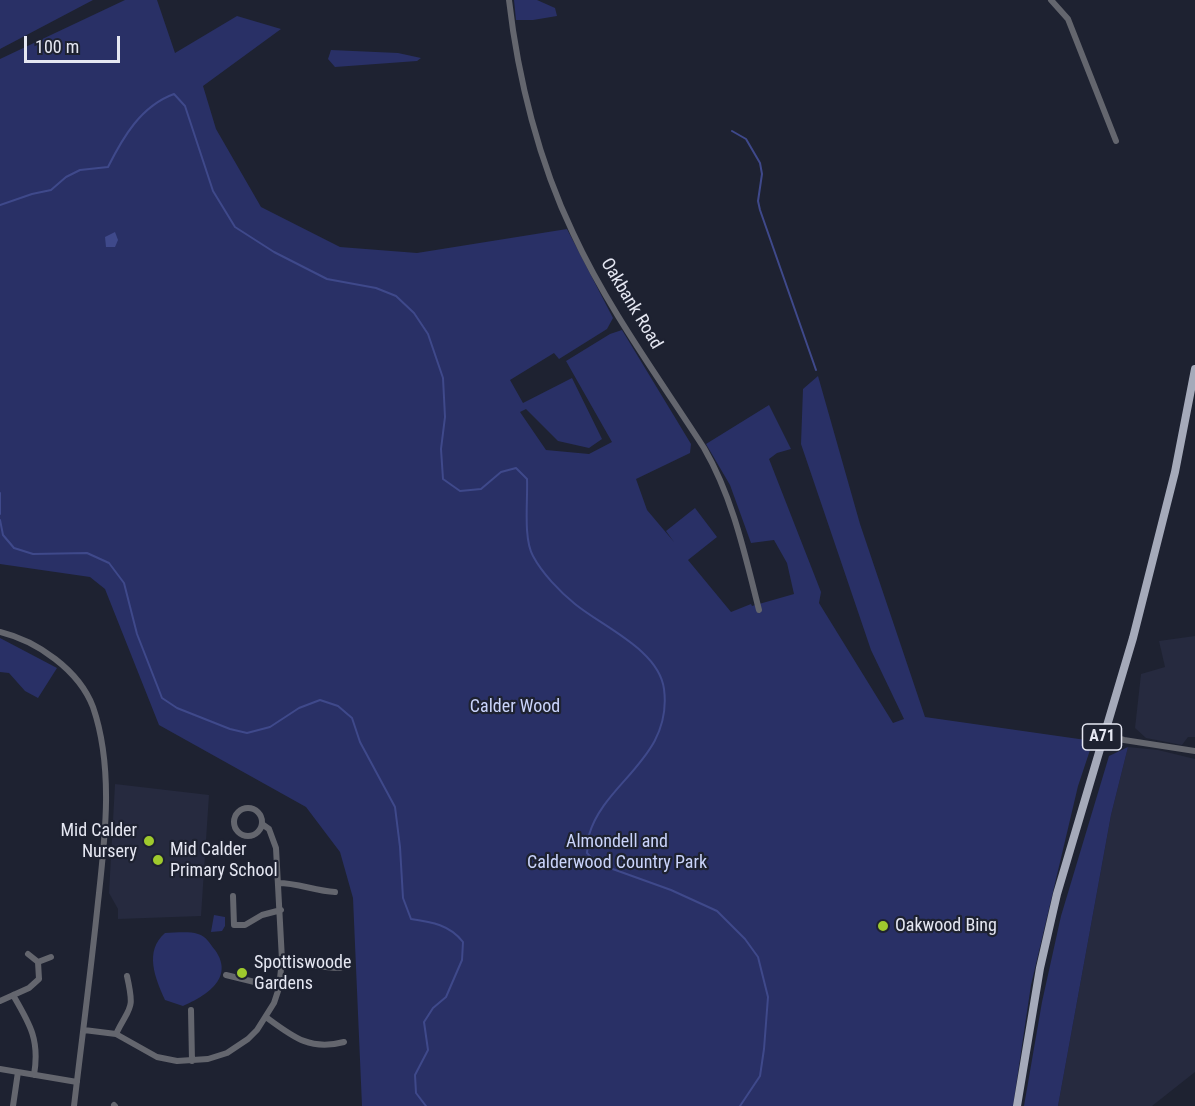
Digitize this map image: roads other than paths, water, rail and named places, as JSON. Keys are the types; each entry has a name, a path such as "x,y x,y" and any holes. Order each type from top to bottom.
{"main road":[{"name":"A71","path":"1017,1106 1029,1030 1050,925 1103,734 1133,638 1174,472 1195,369"}],"street":[{"name":"Oakbank Road","path":"510,0 512,23 539,149 571,230 604,294 706,451 729,503 759,610"},
{"path":"1051,0 1068,19 1116,141"},
{"path":"0,632 28,642 50,655 70,672 87,696 98,724 105,785 105,814 100,885 74,1106"},
{"path":"1103,734 1124,740 1195,751"},
{"path":"84,1030 116,1034 157,1057 177,1061 208,1059 227,1053 248,1039 266,1017 279,988 282,960 281,909 276,848 269,829 262,824 260,814 252,808 242,809 233,822 238,833 245,837 255,835 260,831 262,824"},
{"path":"278,883 295,884 318,891 328,888 335,892"},
{"path":"233,896 234,925 245,925 262,915 281,909"},
{"path":"0,1001 29,988 39,979 38,962 28,954"},
{"path":"38,962 51,957"},
{"path":"282,960 299,961 324,968 340,968"},
{"path":"226,975 279,988"},
{"path":"116,1034 132,1005 127,976"},
{"path":"13,996 28,1020 35,1038 34,1075"},
{"path":"191,1010 192,1061"},
{"path":"266,1017 297,1039 315,1045 327,1047 344,1042"},
{"path":"0,1069 77,1082"},
{"path":"13,1106 18,1072"}],"waterway":[{"path":"0,205 51,190 66,177 80,170 108,167 127,134 143,114 162,99 174,94 185,106 213,191 235,227 274,252 327,279 376,288 396,296 414,313 428,334 443,378 445,417 441,449 443,479 460,491 481,489 501,472 516,468 527,479 528,539 533,556 541,569 575,604 641,651 660,675 664,689 664,713 658,733 648,752 597,816 588,837 587,853 596,863 671,890 717,911 745,939 758,957 768,997 764,1049 760,1076 740,1106"},
{"path":"732,131 746,139 760,163 762,174 758,201 760,210 816,370"},
{"path":"0,493 0,514"},
{"path":"0,520 3,535 14,548 33,554 87,553 109,563 124,583 137,634 162,698 177,708 230,729 247,733 270,727 299,708 320,700 338,706 352,718 360,742 395,807 403,898 411,919 446,928 463,942 462,960 446,997 433,1008 424,1022 428,1050 415,1075 416,1093 426,1106"}],"place":[{"name":"Mid Calder Nursery","path":"149,841"},
{"name":"Mid Calder Primary School","path":"158,860"},
{"name":"Oakwood Bing","path":"883,926"},
{"name":"Spottiswoode Gardens","path":"242,973"}],"park label":[{"name":"Calder Wood","path":"515,707"},
{"name":"Almondell and Calderwood Country Park","path":"617,852"}]}
